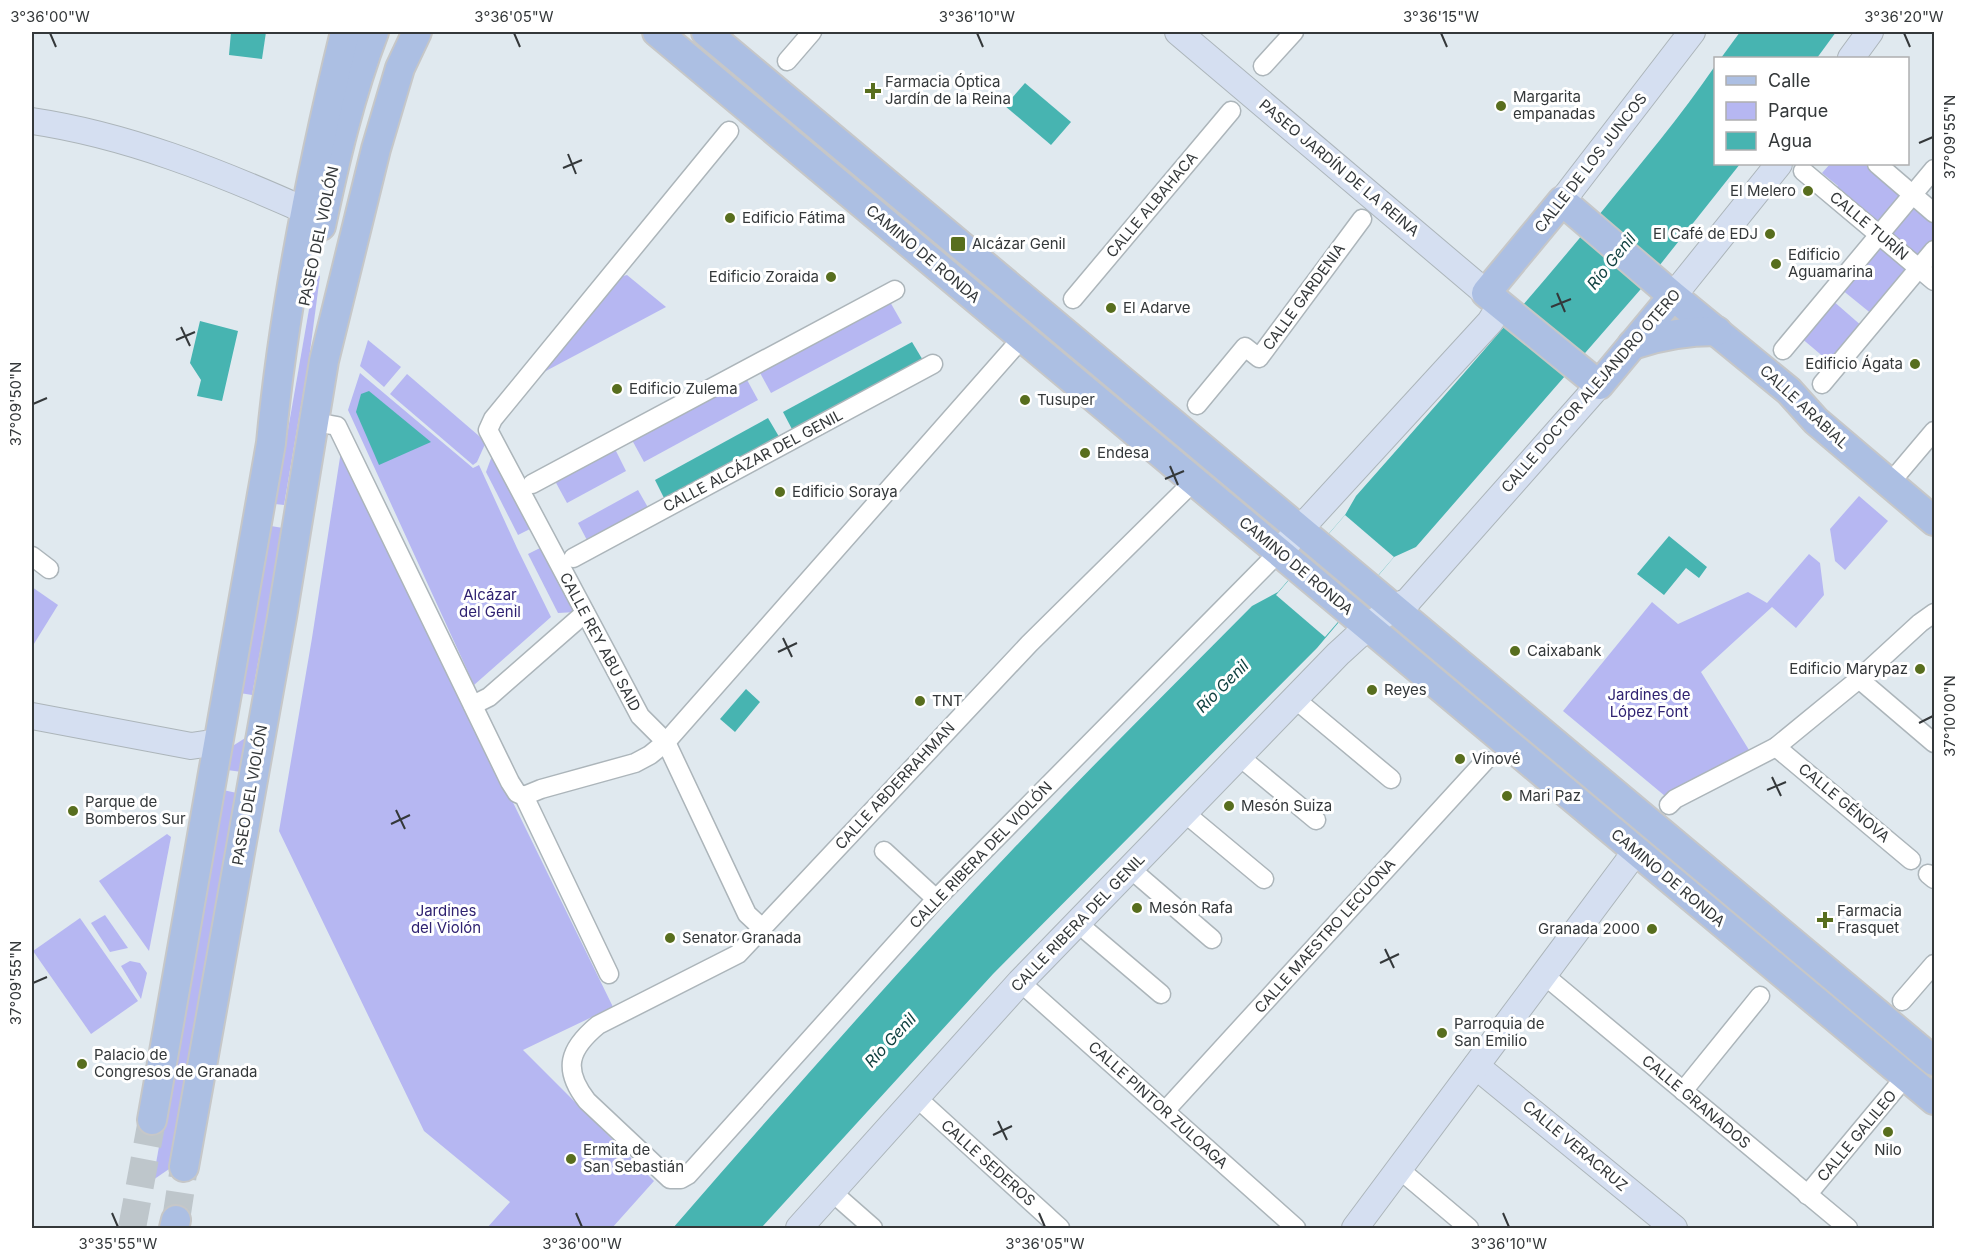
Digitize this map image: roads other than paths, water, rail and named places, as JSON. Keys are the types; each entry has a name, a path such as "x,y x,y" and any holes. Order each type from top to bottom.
{"main road":[{"name":"PASEO DEL VIOLÓN","path":"152,1120 271,443 275,394 304,210 345,32"},
{"name":"PASEO DEL VIOLÓN","path":"271,443 285,396 341,135 359,72 374,32"},
{"name":"PASEO DEL VIOLÓN","path":"324,361 325,302 339,220 378,64 389,32"},
{"name":"PASEO DEL VIOLÓN","path":"184,1167 324,361 376,149 400,68 417,32"},
{"name":"CAMINO DE RONDA","path":"657,32 1935,1100"},
{"name":"CAMINO DE RONDA","path":"706,32 1368,587 1667,812 1781,933 1935,1061"},
{"name":"PASEO JARDÍN DE LA REINA","path":"1178,32 1500,304"},
{"name":"CALLE DE LOS JUNCOS","path":"1289,560 1490,322 1562,201 1692,32"},
{"path":"1852,57 1870,32"},
{"path":"32,121 67,126 129,142 184,161 304,210"},
{"name":"CALLE DOCTOR ALEJANDRO OTERO","path":"1358,618 1394,608 1408,601 1588,376 1632,345 1663,288 1791,167"},
{"name":"CALLE ARABIAL","path":"1562,201 1663,288 1790,391 1815,421 1935,521"},
{"path":"1500,304 1588,376"},
{"path":"1632,345 1656,337 1691,331 1717,331"},
{"name":"CALLE RIBERA DEL GENIL","path":"799,1228 1020,982 1338,654 1358,618"},
{"path":"32,716 191,746 218,742 263,718"},
{"path":"1355,1228 1667,812"},
{"name":"CALLE VERACRUZ","path":"1476,1066 1674,1228"}],"street":[{"path":"787,61 812,32"},
{"path":"1263,66 1294,32"},
{"name":"CALLE ALBAHACA","path":"1073,299 1232,111"},
{"name":"CALLE REY ABU SAID","path":"666,742 639,716 635,709 488,430 489,424 729,131"},
{"path":"1878,165 1935,213"},
{"name":"CALLE TURÍN","path":"1791,167 1935,281"},
{"path":"1783,350 1935,169"},
{"name":"CALLE GARDENIA","path":"1197,405 1245,347 1259,358 1362,219"},
{"path":"1822,384 1935,250"},
{"path":"532,484 895,290"},
{"path":"524,796 541,789 634,764 666,742 1023,337"},
{"name":"CALLE ALCÁZAR DEL GENIL","path":"573,558 933,364"},
{"path":"315,422 336,426 510,782 517,793 524,796 609,974"},
{"path":"1890,483 1930,436"},
{"name":"CALLE ABDERRAHMAN","path":"626,1010 738,954 1029,644 1194,481"},
{"path":"32,556 50,568"},
{"name":"CALLE RIBERA DEL VIOLÓN","path":"626,1010 598,1025 582,1038 573,1055 572,1073 577,1088 587,1101 670,1179 681,1179 688,1175 936,899 1289,560"},
{"path":"474,705 489,697 585,613"},
{"path":"1667,812 1776,747 1859,679 1920,623 1935,613"},
{"path":"1859,679 1935,743"},
{"path":"1301,704 1391,779"},
{"path":"666,742 747,914 762,928"},
{"name":"CALLE GÉNOVA","path":"1776,747 1911,860"},
{"path":"1246,762 1316,820"},
{"name":"CALLE MAESTRO LECUONA","path":"1165,1111 1485,762"},
{"path":"1192,819 1264,879"},
{"path":"884,851 934,897"},
{"name":"CALLE RIBERA DEL GENIL","path":"1140,877 1212,939"},
{"name":"CALLE RIBERA DEL GENIL","path":"1088,932 1161,994"},
{"path":"1902,1001 1935,964"},
{"name":"CALLE GRANADOS","path":"1544,975 1848,1228"},
{"name":"CALLE PINTOR ZULOAGA","path":"1020,982 1296,1228"},
{"path":"1683,1091 1760,996"},
{"name":"CALLE GALILEO","path":"1807,1195 1906,1076"},
{"name":"CALLE SEDEROS","path":"916,1098 1060,1228"},
{"path":"1399,1169 1469,1228"},
{"path":"832,1192 873,1228"}],"water":[{"path":"231,32 266,32 262,59 229,55"},
{"path":"1740,32 1836,32 1818,57 1722,57"},
{"name":"Río Genil","path":"1714,67 1714,165 1739,165 1640,290 1416,547 1394,557 1317,648 993,974 761,1228 673,1228 865,1010 1013,849 1252,606 1278,592 1345,515 1356,496 1603,210"},
{"path":"1025,83 1071,122 1051,145 1005,106"},
{"path":"200,321 238,331 222,401 197,396 201,380 190,363"},
{"path":"912,342 924,362 794,433 783,412"},
{"path":"369,391 431,442 379,465 356,412 361,394"},
{"path":"768,418 781,440 666,502 655,480"},
{"path":"1669,536 1707,567 1699,578 1686,568 1664,595 1637,574"},
{"path":"746,689 760,702 735,732 720,719"}],"tunnel":[{"path":"132,1228 152,1120"},
{"path":"176,1220 184,1167"}],"place":[{"name":"Farmacia Óptica Jardín de la Reina","path":"873,91"},
{"name":"Margarita empanadas","path":"1501,106"},
{"name":"El Melero","path":"1808,191"},
{"name":"Edificio Fátima","path":"730,218"},
{"name":"El Café de EDJ","path":"1770,234"},
{"name":"Alcázar Genil","path":"958,244"},
{"name":"Edificio Aguamarina","path":"1776,264"},
{"name":"Edificio Zoraida","path":"831,277"},
{"name":"El Adarve","path":"1111,308"},
{"name":"Edificio Ágata","path":"1915,364"},
{"name":"Edificio Zulema","path":"617,389"},
{"name":"Tusuper","path":"1025,400"},
{"name":"Endesa","path":"1085,453"},
{"name":"Edificio Soraya","path":"780,492"},
{"name":"Caixabank","path":"1515,651"},
{"name":"Edificio Marypaz","path":"1920,669"},
{"name":"Reyes","path":"1372,690"},
{"name":"TNT","path":"920,701"},
{"name":"Vinové","path":"1460,759"},
{"name":"Mari Paz","path":"1507,796"},
{"name":"Mesón Suiza","path":"1229,806"},
{"name":"Parque de Bomberos Sur","path":"73,811"},
{"name":"Mesón Rafa","path":"1137,908"},
{"name":"Farmacia Frasquet","path":"1825,920"},
{"name":"Granada 2000","path":"1652,929"},
{"name":"Senator Granada","path":"670,938"},
{"name":"Parroquia de San Emilio","path":"1442,1033"},
{"name":"Palacio de Congresos de Granada","path":"82,1064"},
{"name":"Nilo","path":"1888,1132"},
{"name":"Ermita de San Sebastián","path":"571,1159"}],"park label":[{"name":"Alcázar del Genil","path":"490,604"},
{"name":"Jardines de López Font","path":"1649,704"},
{"name":"Jardines del Violón","path":"446,920"}]}
